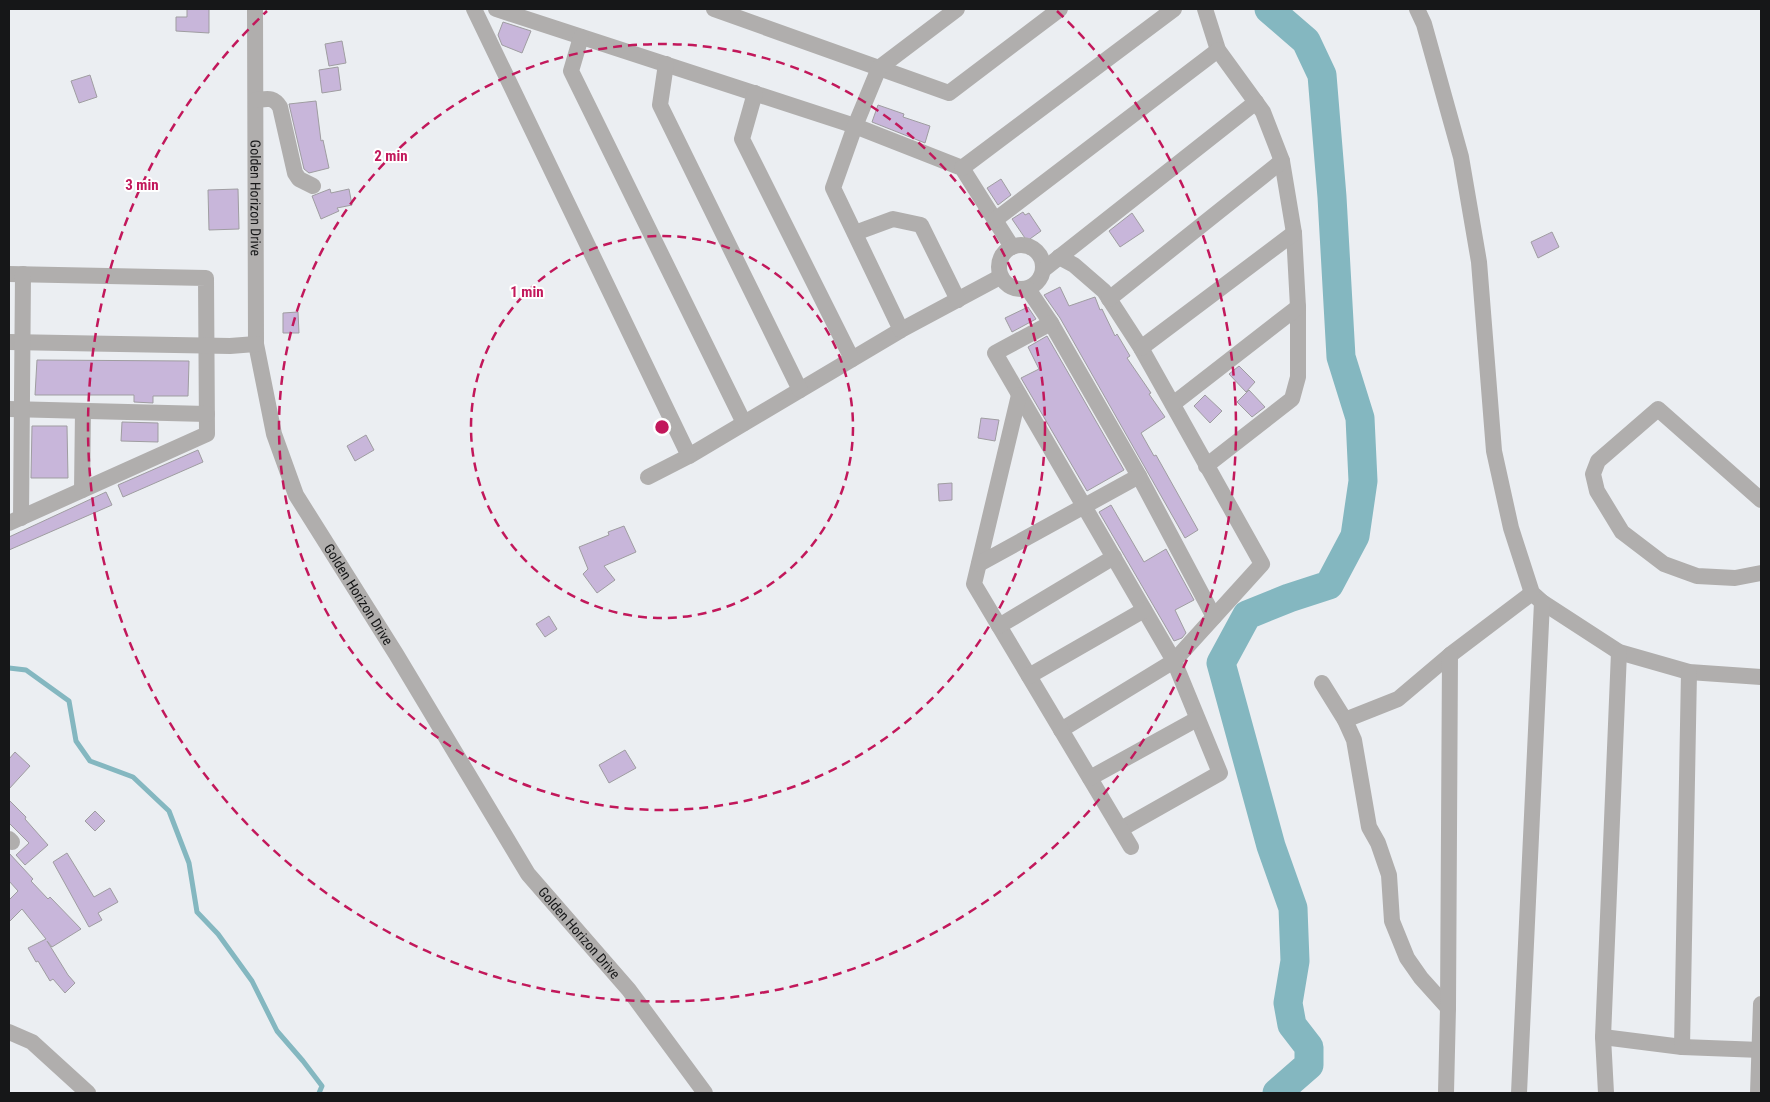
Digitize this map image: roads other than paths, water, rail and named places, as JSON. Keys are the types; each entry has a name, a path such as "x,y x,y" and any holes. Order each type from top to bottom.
{"street":[{"name":"Golden Horizon Drive","path":"255,9 256,344 274,434 296,494 396,654 528,874 629,990 705,1093"},
{"path":"474,9 689,456"},
{"path":"496,9 855,126 962,168 1012,247"},
{"path":"714,9 949,93 1060,9"},
{"path":"902,330 834,188 855,126 880,68 957,9"},
{"path":"962,168 1174,9"},
{"path":"1205,9 1218,50 1263,112 1282,161 1294,233 1298,307 1298,378 1292,399 1206,466"},
{"path":"1417,9 1424,24 1461,157 1479,262 1494,451 1511,528 1537,597 1519,1093"},
{"path":"581,36 571,71 744,423"},
{"path":"995,220 1218,50"},
{"path":"666,64 660,105 800,390"},
{"path":"755,93 742,139 852,359"},
{"path":"256,100 269,98 276,100 280,107 295,173 299,179 313,186"},
{"path":"1043,270 1039,255 1034,249 1019,245 1006,251 999,263 1000,277 1009,286 1015,289 1028,289 1038,282 1043,270 1256,102"},
{"path":"1109,299 1282,161"},
{"path":"855,233 893,219 921,225 958,300"},
{"path":"1140,348 1294,233"},
{"path":"1059,257 1074,265 1104,292 1109,299 1173,404 1262,564 1174,661 1061,730"},
{"path":"16,274 206,278 207,434 15,521 16,274"},
{"path":"648,477 689,456 902,330 1000,277"},
{"path":"1028,289 1051,322 1140,476 1214,617"},
{"path":"1173,404 1298,307"},
{"path":"1051,322 995,353 1174,661 1220,773 1120,828"},
{"path":"16,342 256,344"},
{"path":"1019,395 974,584 1131,847"},
{"path":"1761,500 1658,409 1598,461 1594,474 1597,491 1622,532 1664,564 1697,576 1734,578 1761,572"},
{"path":"15,410 207,414"},
{"path":"82,490 83,411"},
{"path":"979,564 1140,476"},
{"path":"999,626 1114,557"},
{"path":"1537,597 1619,652 1689,672 1761,677"},
{"path":"1345,720 1398,700 1450,655 1537,597"},
{"path":"1029,676 1144,610"},
{"path":"1606,1093 1603,1036 1619,652"},
{"path":"1446,1093 1450,655"},
{"path":"1682,1047 1689,672"},
{"path":"1322,684 1345,720 1354,740 1369,827 1378,843 1389,875 1392,921 1407,958 1421,978 1448,1008"},
{"path":"1090,778 1197,719"},
{"path":"1758,1093 1761,1004"},
{"path":"9,1032 32,1042 88,1093"},
{"path":"1603,1036 1682,1047 1760,1050"}],"waterway":[{"path":"1269,9 1306,41 1322,75 1332,197 1341,357 1360,418 1363,481 1355,536 1329,585 1289,598 1247,615 1221,663 1271,846 1293,908 1295,961 1288,1003 1292,1025 1309,1047 1309,1065 1277,1093"},
{"path":"9,668 26,670 69,701 76,741 90,761 133,777 169,811 189,863 197,912 218,934 252,981 277,1031 322,1086 319,1093"}]}
